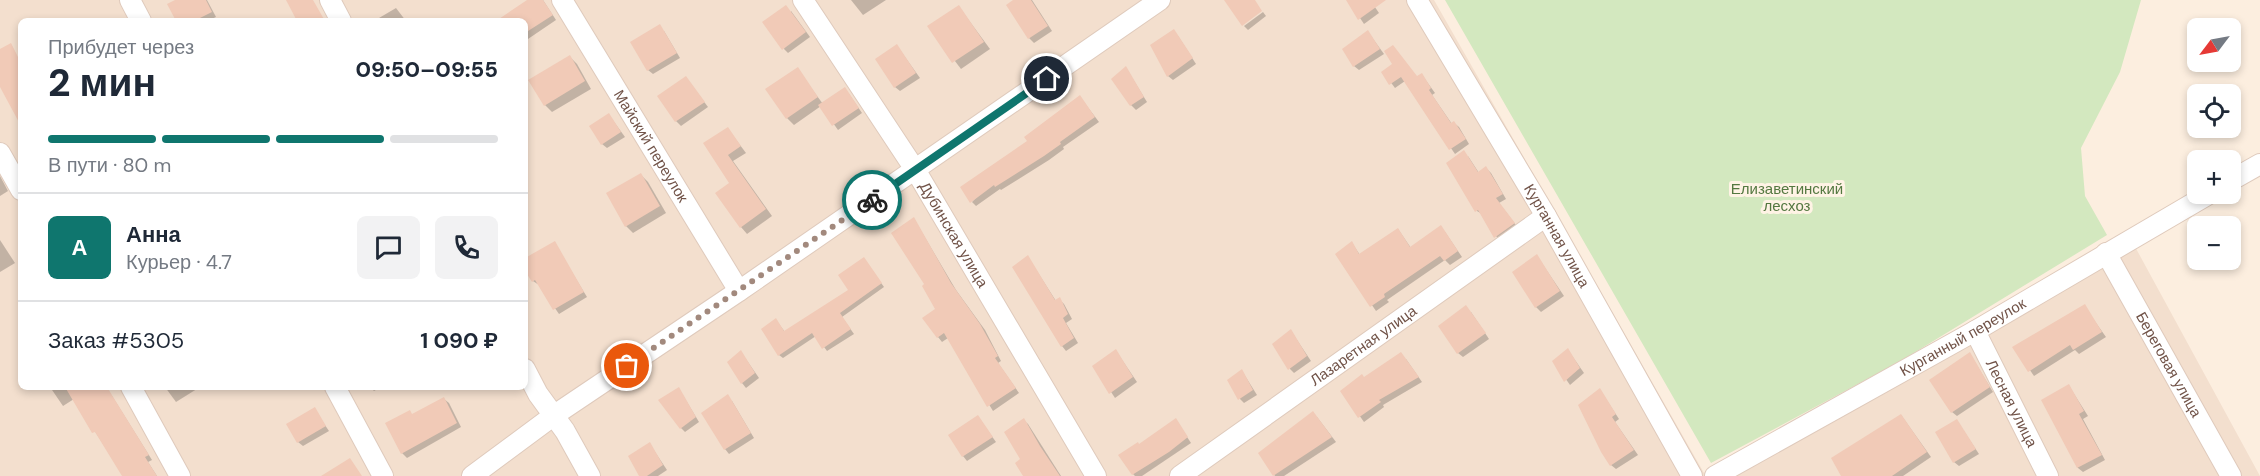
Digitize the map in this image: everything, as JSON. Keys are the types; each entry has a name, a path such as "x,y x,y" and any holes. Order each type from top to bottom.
{"street":[{"path":"130,0 139,18"},
{"path":"330,0 339,18"},
{"name":"Майский переулок","path":"562,0 740,291"},
{"name":"Дубинская улица","path":"803,0 916,171 1096,476"},
{"path":"472,476 553,416 916,171 1160,0"},
{"name":"Курганная улица","path":"1417,0 1546,216 1692,476"},
{"path":"0,153 18,185"},
{"path":"2241,175 2260,164"},
{"name":"Курганный переулок","path":"1714,476 1975,331 2192,204"},
{"name":"Лазаретная улица","path":"1180,476 1546,216"},
{"name":"Береговая улица","path":"2106,253 2231,476"},
{"name":"Лесная улица","path":"1975,331 2048,476"},
{"path":"528,374 553,416 565,430 590,476"},
{"path":"133,390 180,476"},
{"path":"338,390 383,476"}],"shaded area":[{"path":"0,0 1434,0 1704,473 2127,232 2260,476 0,476"}],"green space":[{"name":"Елизаветинский лесхоз","path":"1445,0 2141,0 2120,72 2081,148 2085,196 2107,235 1899,362 1711,463"}],"building":[{"path":"175,0 206,0 212,12 200,18 174,18 167,4"},
{"path":"286,0 313,0 323,18 295,18"},
{"path":"527,0 543,0 553,15 528,31 528,18 500,18"},
{"path":"1013,0 1031,0 1048,26 1028,39 1006,5"},
{"path":"1224,0 1255,0 1262,11 1242,26"},
{"path":"1346,0 1386,0 1358,20"},
{"path":"786,5 806,32 782,50 762,22"},
{"path":"959,5 984,42 952,63 927,26"},
{"path":"660,24 677,53 647,71 630,42"},
{"path":"1174,29 1193,58 1167,77 1150,45"},
{"path":"1368,30 1380,49 1353,67 1342,49"},
{"path":"11,43 18,57 18,120 0,87 0,49"},
{"path":"897,44 916,73 894,88 875,59"},
{"path":"1393,45 1417,76 1422,73 1431,88 1429,90 1451,123 1454,121 1466,139 1449,150 1401,77 1389,85 1381,72 1392,64 1384,51"},
{"path":"570,55 585,81 544,106 528,80"},
{"path":"1126,66 1144,97 1130,106 1111,79"},
{"path":"798,67 818,97 786,119 765,89"},
{"path":"686,76 705,102 675,122 657,96"},
{"path":"845,87 859,108 832,126 818,105"},
{"path":"1080,95 1095,117 1044,156 995,187 994,185 970,203 960,187 1027,141 1024,137"},
{"path":"609,113 621,132 601,145 589,126"},
{"path":"728,127 741,146 728,155 766,209 740,228 715,193 729,183 703,143"},
{"path":"1464,150 1478,172 1486,166 1503,194 1496,198 1515,223 1494,238 1478,210 1475,212 1446,163"},
{"path":"641,173 660,206 625,227 606,193"},
{"path":"914,217 951,283 980,324 998,356 995,358 1016,388 987,407 944,333 937,338 922,318 935,309 922,286 924,284 891,233"},
{"path":"1441,225 1458,251 1444,261 1440,256 1384,294 1385,297 1370,307 1335,254 1352,241 1359,254 1398,228 1410,247"},
{"path":"555,241 584,292 553,310 535,280 532,282 528,276 528,256"},
{"path":"1537,254 1560,291 1535,308 1512,272"},
{"path":"1028,255 1055,300 1060,297 1068,314 1063,318 1074,338 1061,347 1012,267"},
{"path":"864,257 882,283 840,313 851,329 822,349 812,333 778,356 761,329 776,318 784,331 848,290 838,275"},
{"path":"2085,304 2102,332 2073,350 2070,345 2028,372 2012,347"},
{"path":"1466,305 1486,333 1457,354 1438,326"},
{"path":"1291,329 1307,356 1288,370 1272,344"},
{"path":"1568,348 1580,368 1564,382 1552,361"},
{"path":"1116,349 1133,377 1109,394 1092,366"},
{"path":"741,350 755,373 741,384 727,362"},
{"path":"1401,352 1419,377 1379,400 1381,402 1358,418 1340,391 1362,374 1364,377"},
{"path":"1970,352 1990,387 1951,413 1929,380"},
{"path":"1242,369 1253,390 1238,400 1227,380"},
{"path":"2069,384 2084,411 2079,414 2102,455 2077,468 2041,400"},
{"path":"679,387 696,417 680,429 658,400"},
{"path":"1600,388 1616,414 1612,417 1634,450 1610,466 1578,405"},
{"path":"67,390 109,390 149,455 145,457 157,476 122,476 95,432 92,433"},
{"path":"728,394 751,433 724,450 701,413"},
{"path":"444,397 457,423 401,454 385,423 410,410 412,414"},
{"path":"315,407 326,426 297,443 286,424"},
{"path":"1313,411 1332,437 1273,476 1258,453"},
{"path":"1901,414 1927,452 1892,476 1841,476 1831,458"},
{"path":"978,415 993,437 962,457 948,435"},
{"path":"1024,418 1060,476 1023,476 1015,463 1020,459 1004,432"},
{"path":"1176,418 1188,437 1132,475 1118,455 1138,442 1139,444"},
{"path":"1957,419 1976,449 1953,463 1935,432"},
{"path":"650,442 663,465 647,476 639,476 628,456"},
{"path":"350,458 362,476 321,476"}],"way so far":[{"path":"627,366 872,200"}],"route":[{"path":"872,200 1047,79"}]}
